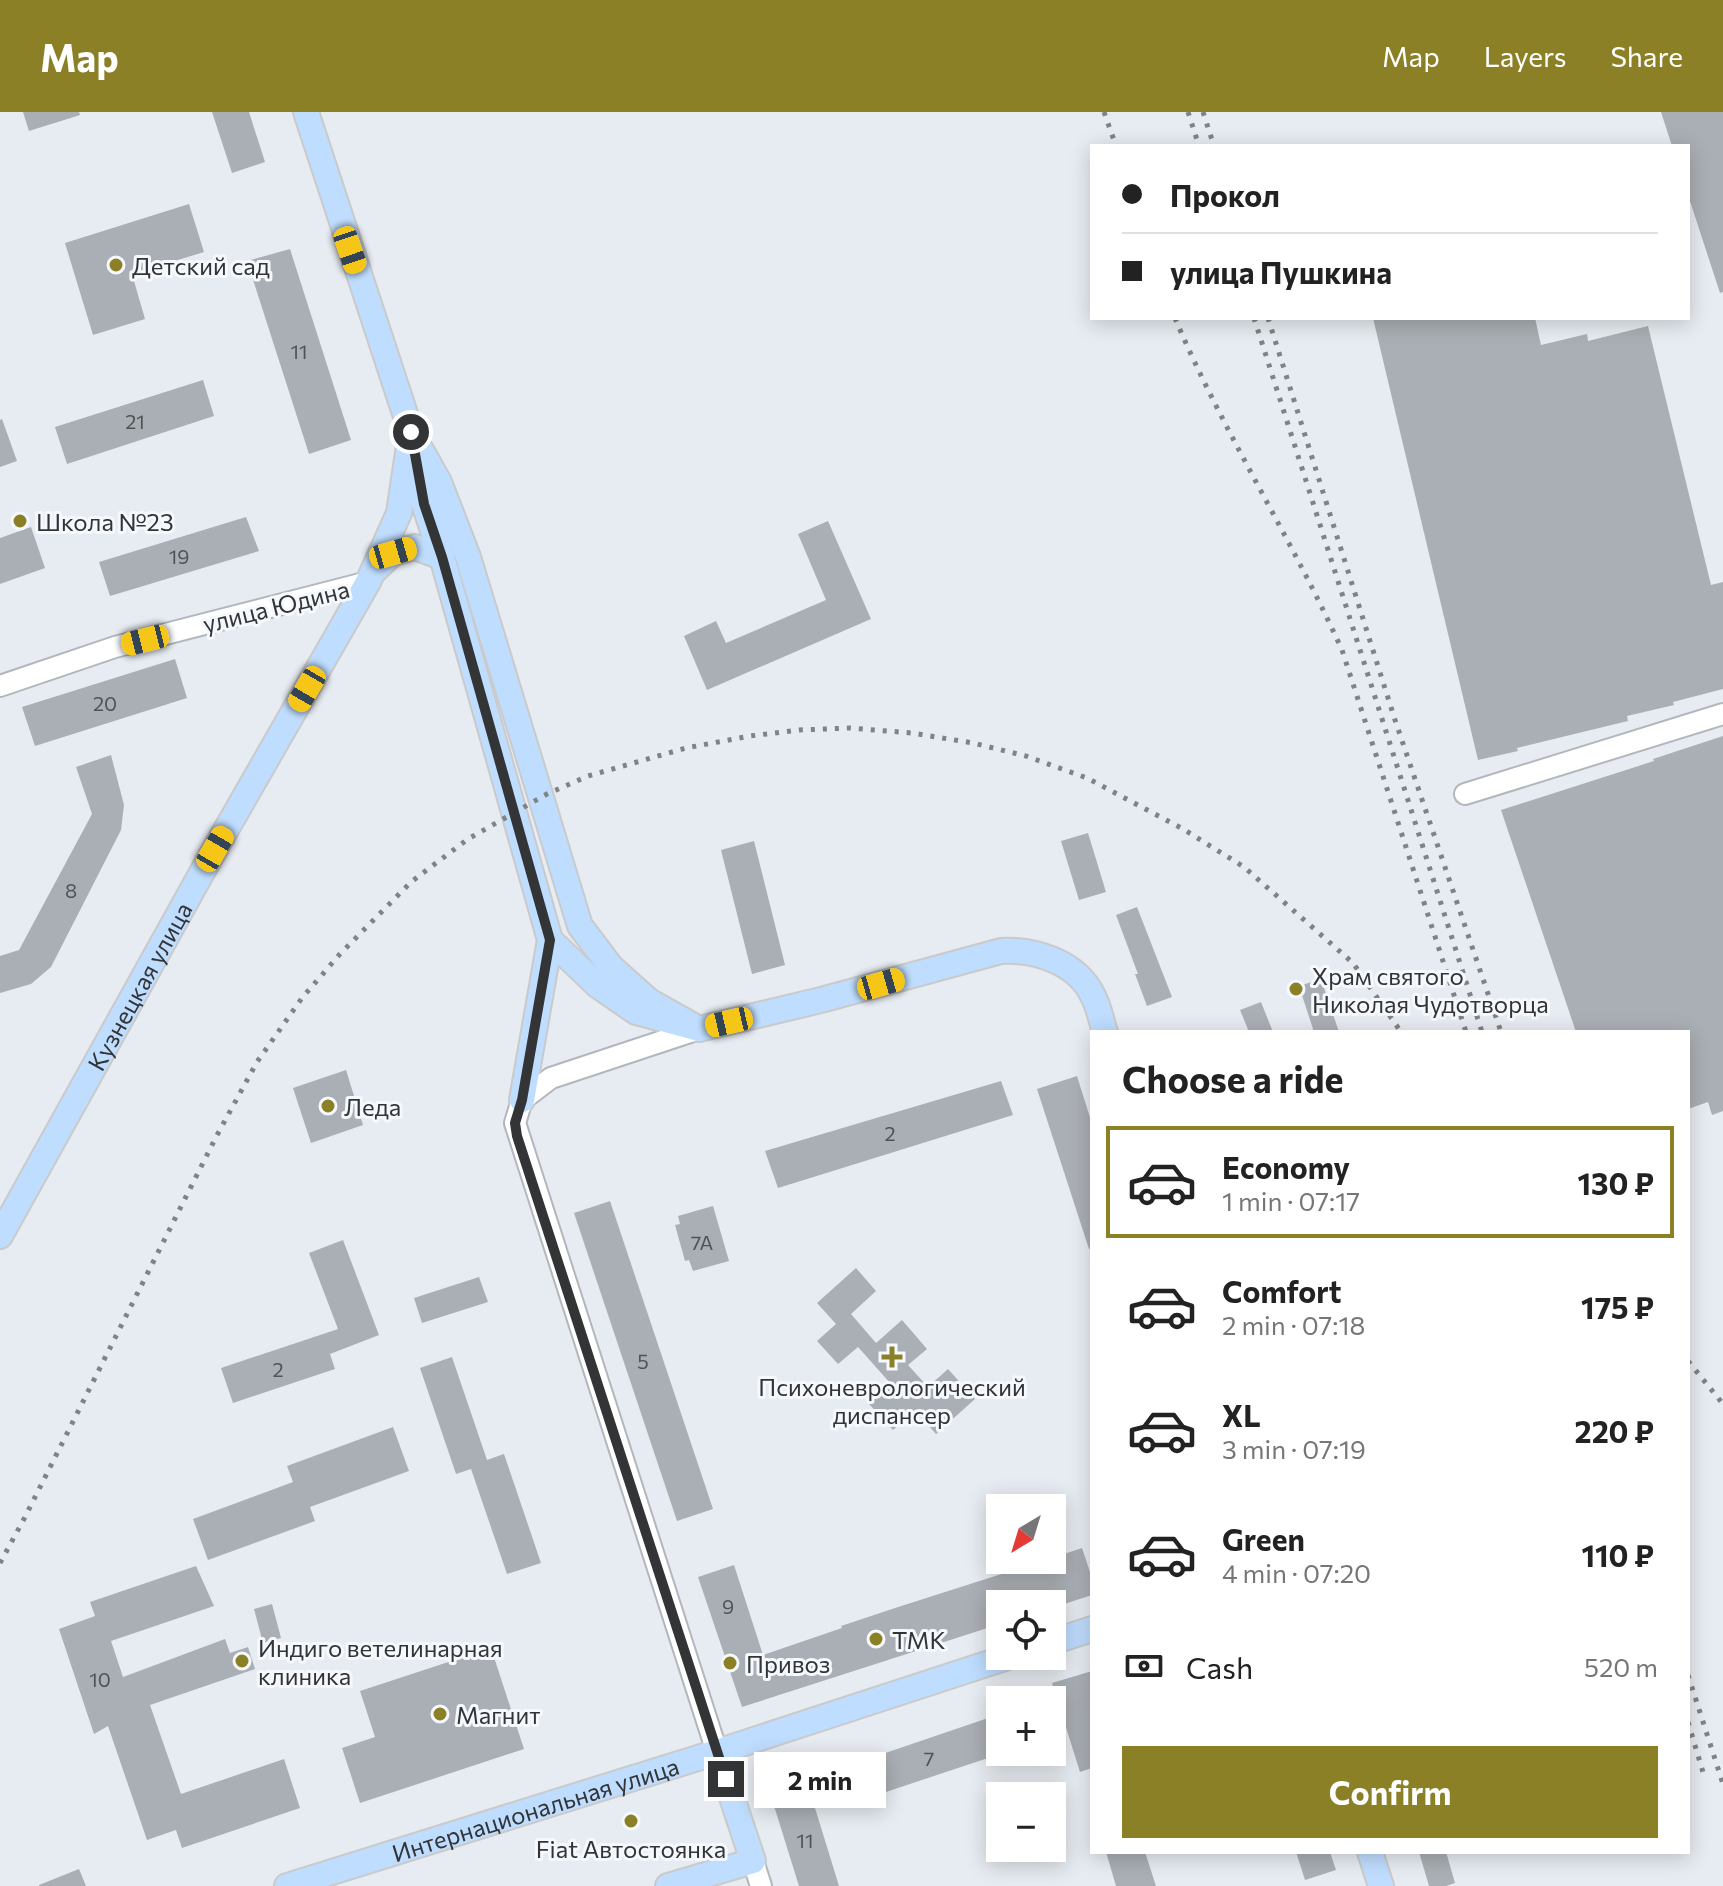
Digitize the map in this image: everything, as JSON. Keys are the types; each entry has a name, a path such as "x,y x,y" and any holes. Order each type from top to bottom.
{"main road":[{"name":"Кузнецкая улица","path":"0,1236 370,577 399,513 411,432 306,112"},
{"path":"411,432 424,504 442,557 550,940 522,1100"},
{"path":"411,432 439,482 468,557 580,926 611,967 649,1001 699,1029"},
{"path":"370,577 393,553 415,547 442,557"},
{"path":"550,940 597,985 636,1012 699,1029 821,1000 1001,951 1031,952 1067,968 1084,982 1093,995 1104,1030"},
{"path":"1066,1637 1090,1630"},
{"name":"Интернациональная улица","path":"287,1886 986,1664"},
{"path":"668,1886 753,1861 717,1752"},
{"path":"1371,1854 1381,1886"}],"street":[{"name":"улица Юдина","path":"0,686 115,647 370,577"},
{"path":"1465,794 1723,714"},
{"path":"699,1029 551,1078 522,1100 515,1123 717,1752"},
{"path":"753,1861 761,1886"}],"building":[{"path":"23,112 79,112 80,115 29,131"},
{"path":"212,112 249,112 265,162 232,173"},
{"path":"1661,112 1723,112 1723,292 1720,293 1690,201 1690,144 1671,144"},
{"name":"Детский сад","path":"189,204 204,252 132,274 145,319 93,335 65,243"},
{"path":"290,249 351,440 309,454 247,261"},
{"path":"1373,320 1535,320 1541,345 1587,334 1588,341 1648,326 1711,585 1723,582 1723,689 1627,716 1628,721 1478,760"},
{"path":"203,380 214,416 67,464 55,427"},
{"path":"0,420 17,461 0,467"},
{"path":"246,517 259,551 110,596 99,562"},
{"path":"828,521 871,619 707,690 684,636 716,621 726,643 826,600 798,534"},
{"path":"31,527 45,568 0,584 0,538"},
{"path":"175,659 187,698 35,746 22,707"},
{"path":"1723,736 1723,1111 1712,1115 1708,1102 1690,1108 1690,1030 1575,1030 1501,810"},
{"path":"111,755 124,805 121,830 51,967 31,984 0,993 0,956 19,950 92,814 76,767"},
{"path":"1088,833 1106,892 1079,900 1061,841"},
{"path":"754,841 785,965 752,974 721,850"},
{"path":"1137,907 1172,997 1147,1006 1116,915"},
{"path":"1321,979 1338,1030 1313,1030 1299,986"},
{"path":"1261,1002 1272,1030 1248,1030 1240,1010"},
{"name":"Леда","path":"346,1070 363,1125 311,1143 293,1088"},
{"path":"1077,1076 1090,1118 1089,1249 1037,1089"},
{"path":"1001,1081 1013,1115 778,1188 765,1151"},
{"path":"610,1201 713,1509 677,1521 574,1213"},
{"path":"713,1206 729,1261 693,1271 689,1260 685,1261 675,1225 680,1224 678,1216"},
{"path":"343,1240 379,1335 330,1354 335,1369 233,1403 221,1368 338,1329 309,1253"},
{"name":"Психоневрологический диспансер","path":"856,1268 876,1291 851,1314 876,1343 902,1320 927,1349 908,1365 928,1387 948,1369 975,1399 936,1434 915,1410 893,1430 869,1404 891,1384 858,1347 838,1364 817,1341 836,1324 817,1303"},
{"path":"479,1277 488,1302 422,1323 414,1298"},
{"path":"452,1357 487,1460 504,1454 541,1563 507,1574 471,1469 456,1474 420,1368"},
{"path":"393,1427 409,1471 310,1507 315,1521 208,1560 193,1519 293,1482 287,1466"},
{"path":"1082,1548 1090,1572 1090,1596 1066,1603 1066,1590 986,1590 986,1629 742,1707 698,1577 734,1565 763,1655 841,1626 1002,1574 1066,1574 1066,1553"},
{"path":"196,1566 214,1606 111,1641 123,1677 225,1639 230,1653 248,1647 255,1669 150,1705 181,1794 284,1759 300,1808 182,1848 176,1830 147,1840 108,1726 94,1734 59,1629 95,1616 90,1602"},
{"path":"272,1604 281,1638 263,1643 254,1609"},
{"name":"Магнит","path":"491,1648 524,1749 360,1803 342,1748 375,1737 360,1691"},
{"path":"1090,1672 1090,1769 1080,1772 1066,1728 1066,1686 1053,1686 1052,1683"},
{"path":"986,1719 986,1759 865,1799 853,1764"},
{"path":"807,1782 839,1886 799,1886 770,1793"},
{"path":"1107,1854 1146,1854 1156,1886 1116,1886"},
{"path":"1297,1854 1331,1854 1336,1870 1305,1880"},
{"path":"1420,1854 1447,1854 1455,1883 1429,1886"},
{"path":"79,1869 86,1886 39,1886 39,1885"}],"railway":[{"path":"1104,112 1115,144"},
{"path":"1188,112 1198,144"},
{"path":"1203,112 1213,144"},
{"path":"1176,320 1214,402 1342,650 1465,1030"},
{"path":"1255,320 1481,1030"},
{"path":"1269,320 1395,720 1500,1030"},
{"path":"0,1563 216,1137 257,1062 302,998 340,954 411,882 468,839 547,794 588,776 686,748 799,730 850,728 912,733 1026,756 1087,778 1183,829 1244,867 1353,963 1400,1030"},
{"path":"1690,1363 1723,1404"},
{"path":"1690,1681 1723,1784"},
{"path":"1690,1729 1705,1779"}],"place":[{"name":"Детский сад","path":"116,265"},
{"name":"Школа №23","path":"20,521"},
{"name":"Храм святого Николая Чудотворца","path":"1296,989"},
{"name":"Леда","path":"328,1106"},
{"name":"Психоневрологический диспансер","path":"892,1357"},
{"name":"ТМК","path":"876,1639"},
{"name":"Индиго ветелинарная клиника","path":"242,1661"},
{"name":"Привоз","path":"730,1663"},
{"name":"Магнит","path":"440,1714"},
{"name":"Fiat Автостоянка","path":"631,1821"}],"route":[{"path":"411,432 424,504 442,557 550,940 522,1100 515,1123 517,1136 726,1779"}]}
